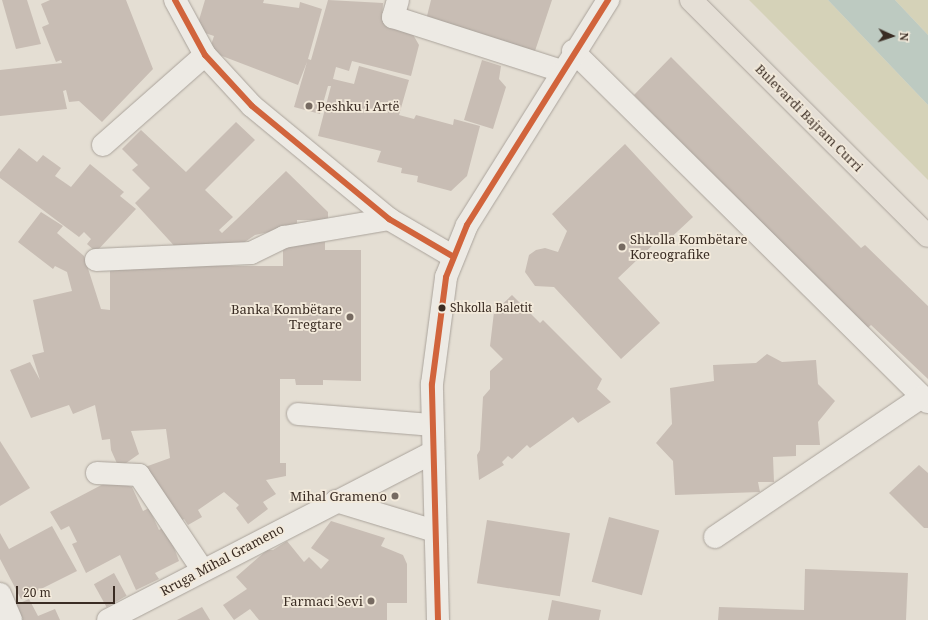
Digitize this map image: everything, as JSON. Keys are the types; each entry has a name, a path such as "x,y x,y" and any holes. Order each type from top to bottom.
{"main road":[{"name":"Bulevardi Bajram Curri","path":"691,0 928,236"}],"street":[{"path":"176,0 205,55 252,106 389,219 452,256"},
{"path":"398,0 393,17 561,71"},
{"path":"438,620 432,425 438,318 452,256 467,225 573,51 608,0"},
{"path":"573,51 925,400 715,537"},
{"path":"103,145 205,55"},
{"path":"96,260 251,253 284,237 389,219"},
{"path":"298,414 432,425"},
{"name":"Rruga Mihal Grameno","path":"108,620 202,569 433,452"},
{"path":"97,473 139,475 202,569"},
{"path":"336,501 435,531"},
{"path":"0,594 11,620"}],"shaded area":[{"path":"749,0 828,0 928,105 928,180"},
{"path":"828,0 895,0 928,35 928,105"},
{"path":"895,0 928,0 928,35"}],"building":[{"path":"2,0 27,0 41,44 16,49"},
{"path":"50,0 126,0 153,69 102,122 79,101 69,102 66,90 63,91 67,109 0,116 0,70 62,63 61,60 56,62 42,27 49,24 41,4"},
{"path":"205,0 264,0 263,3 299,8 300,2 322,9 308,59 311,60 328,0 383,3 382,21 411,31 419,45 411,76 352,61 349,71 336,67 333,79 354,84 359,66 409,80 399,115 414,119 416,115 453,125 454,119 480,126 467,176 451,191 417,182 418,176 401,173 402,168 377,162 381,151 318,136 331,86 328,86 320,114 294,107 307,62 298,85 209,51 214,36 196,30"},
{"path":"431,0 552,0 534,54 426,20"},
{"path":"671,57 861,248 865,245 928,306 928,379 871,325 863,332 826,287 634,95"},
{"path":"482,60 501,66 499,79 506,87 493,129 464,120"},
{"path":"236,122 255,140 205,190 233,217 219,230 222,233 286,171 328,212 328,220 297,220 297,226 255,235 236,248 222,243 216,249 179,251 135,203 150,188 132,170 138,165 122,149 141,130 186,172"},
{"path":"625,144 693,217 663,245 658,240 618,278 660,323 621,359 554,287 535,286 525,272 529,255 536,250 545,248 558,252 567,231 552,214"},
{"path":"19,148 37,162 43,155 61,168 55,176 71,187 90,164 124,192 120,196 136,209 96,252 87,244 91,239 84,232 79,237 0,178 0,172"},
{"path":"41,212 63,226 57,233 84,256 101,309 110,310 110,270 131,270 131,266 283,266 283,243 325,242 325,250 361,250 361,381 323,380 323,385 296,385 295,379 280,379 280,463 286,463 286,476 266,480 276,494 263,502 268,509 248,524 236,508 239,505 224,492 198,510 202,517 188,525 184,519 180,521 145,467 170,458 166,429 131,431 139,454 119,468 111,450 110,439 102,440 95,405 73,414 69,405 31,418 10,370 30,362 40,380 32,355 44,352 33,300 72,291 67,272 55,266 53,269 18,242"},
{"path":"512,295 540,323 543,320 602,379 597,389 611,402 578,423 573,417 530,448 527,445 512,459 508,456 502,462 504,465 479,480 477,455 480,450 483,397 490,389 490,371 503,359 490,346 494,312"},
{"path":"767,354 782,362 816,360 818,384 835,401 818,422 820,445 796,445 796,456 773,457 774,482 758,482 760,492 675,495 673,461 656,443 672,424 670,388 714,381 713,365 756,363"},
{"path":"0,441 30,488 0,506"},
{"path":"919,465 928,473 928,528 924,528 889,493"},
{"path":"111,480 132,487 143,511 149,508 159,530 166,526 179,561 155,573 159,579 136,590 120,555 86,573 72,544 77,542 69,526 61,530 50,512"},
{"path":"609,517 659,530 642,595 592,582"},
{"path":"487,520 570,533 560,596 477,583"},
{"path":"331,521 385,538 381,546 403,555 407,564 407,603 387,603 387,620 259,620 250,609 234,620 223,605 247,589 236,577 267,550 273,550 287,541 304,562 309,557 321,569 329,560 311,548"},
{"path":"52,526 77,571 21,599 0,559 0,533 9,549"},
{"path":"805,569 908,573 906,620 718,620 719,607 804,610"},
{"path":"114,573 127,596 106,607 94,584"},
{"path":"29,599 38,616 55,609 60,620 19,620 13,606"},
{"path":"552,600 601,610 599,620 548,620"},
{"path":"202,607 210,620 177,620"}],"transit line":[{"path":"175,0 205,55 252,106 389,219 452,256"},
{"path":"438,620 432,384 446,277 467,225 608,0"}],"place":[{"name":"Peshku i Artë","path":"309,106"},
{"name":"Shkolla Kombëtare Koreografike","path":"622,247"},
{"name":"Shkolla Baletit","path":"442,308"},
{"name":"Banka Kombëtare Tregtare","path":"350,317"},
{"name":"Mihal Grameno","path":"395,496"},
{"name":"Farmaci Sevi","path":"371,601"}]}
